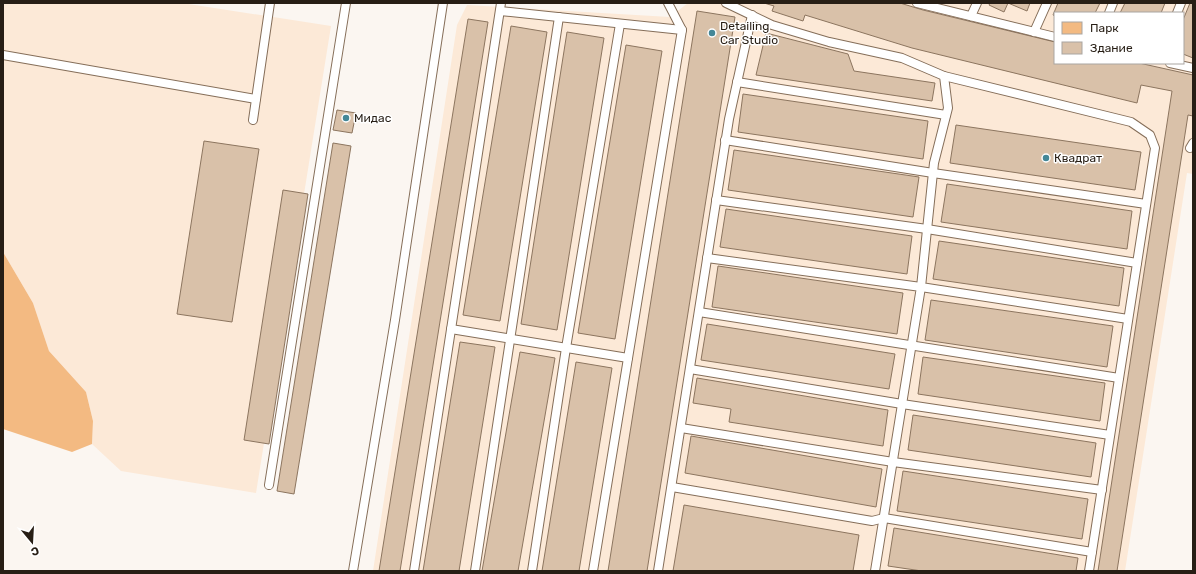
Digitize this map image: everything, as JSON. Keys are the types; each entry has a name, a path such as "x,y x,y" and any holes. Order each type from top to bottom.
{"lane":[{"path":"252,120 270,3"},
{"path":"269,485 346,3"},
{"path":"353,571 395,320 443,3"},
{"path":"593,571 682,30 668,3"},
{"path":"726,3 772,25 829,42 902,58 944,76 1131,122 1150,135 1155,148 1089,571"},
{"path":"917,3 1054,37"},
{"path":"971,16 977,3"},
{"path":"1034,32 1047,3"},
{"path":"414,571 501,7 559,17 682,30"},
{"path":"658,571 725,140 752,15"},
{"path":"475,571 559,17"},
{"path":"532,571 566,348 620,24"},
{"path":"3,55 256,99"},
{"path":"1175,64 1193,68"},
{"path":"875,571 921,287 934,163 948,108 944,76"},
{"path":"737,82 946,115"},
{"path":"725,140 933,173 1146,204"},
{"path":"716,200 927,229 1137,263"},
{"path":"707,258 921,287 1128,319"},
{"path":"699,312 1119,378"},
{"path":"451,329 628,358"},
{"path":"690,369 902,404 1110,435"},
{"path":"681,428 893,462 1102,490"},
{"path":"672,487 872,521 884,518 1092,552"}],"shaded area":[{"path":"3,3 182,3 331,26 256,493 121,471 92,444 93,421 86,392 49,351 33,303 3,252"},
{"path":"688,3 1193,3 1193,174 1187,173 1125,571 373,571 457,25 467,5 670,17"}],"green space":[{"path":"3,252 33,303 49,351 86,392 93,421 92,444 72,452 3,429"}],"building":[{"path":"764,3 900,3 1054,42 1054,64 1144,64 1193,75 1193,116 1188,115 1117,571 1098,571 1172,91 1141,85 1137,103 912,48 805,15 803,21 772,11 774,6"},
{"path":"990,3 1008,3 1004,12 989,5"},
{"path":"1008,3 1030,3 1027,11"},
{"path":"1058,3 1100,3 1096,12 1054,12"},
{"path":"1125,3 1165,3 1161,12 1120,12"},
{"path":"1190,3 1193,3 1193,58 1184,54 1184,18"},
{"path":"697,11 735,17 647,571 608,571"},
{"path":"468,19 488,22 400,571 379,571"},
{"path":"511,26 547,32 500,321 463,315"},
{"path":"567,32 604,38 557,330 521,324"},
{"path":"766,33 848,54 854,71 935,83 932,101 756,75"},
{"path":"626,45 662,51 615,339 578,333"},
{"path":"743,94 928,121 923,159 738,132"},
{"path":"337,110 356,113 352,133 333,130"},
{"name":"Квадрат","path":"956,125 1141,152 1135,190 950,163"},
{"path":"204,141 259,149 232,322 177,314"},
{"path":"333,143 351,146 294,494 277,491"},
{"path":"734,150 919,177 913,217 728,190"},
{"path":"947,184 1132,211 1127,249 941,222"},
{"path":"283,190 308,194 269,444 244,440"},
{"path":"726,209 912,236 907,274 720,247"},
{"path":"939,241 1124,268 1119,306 933,279"},
{"path":"718,266 903,293 897,334 712,307"},
{"path":"931,300 1113,326 1107,367 925,340"},
{"path":"707,324 895,354 889,389 701,360"},
{"path":"460,342 495,347 459,571 423,571"},
{"path":"520,352 555,358 518,571 482,571"},
{"path":"923,357 1105,383 1100,421 918,394"},
{"path":"576,362 612,368 579,571 542,571"},
{"path":"697,378 888,410 883,446 729,422 731,409 693,403"},
{"path":"913,415 1096,443 1091,477 908,450"},
{"path":"691,436 882,469 876,507 685,473"},
{"path":"903,471 1088,499 1082,539 897,511"},
{"path":"684,505 859,535 853,571 673,571"},
{"path":"894,528 1078,558 1076,571 922,571 888,566"}],"place":[{"name":"Detailing Car Studio","path":"712,33"},
{"name":"Мидас","path":"346,118"},
{"name":"Квадрат","path":"1046,158"}]}
